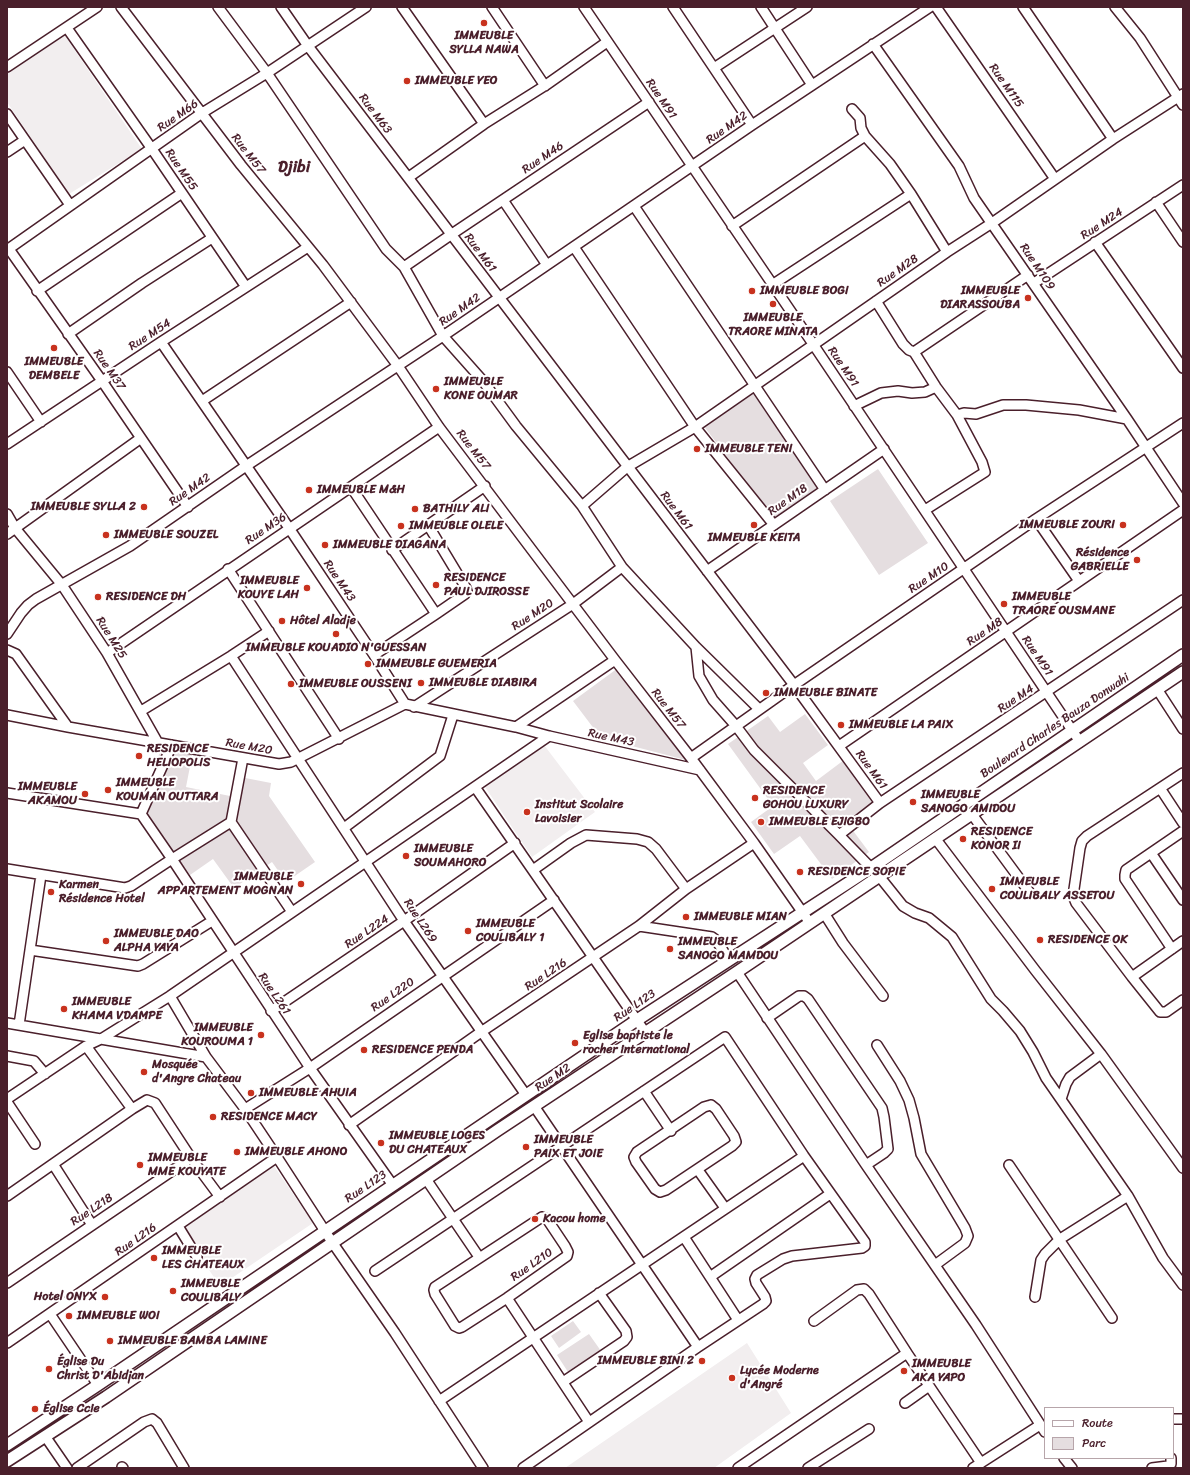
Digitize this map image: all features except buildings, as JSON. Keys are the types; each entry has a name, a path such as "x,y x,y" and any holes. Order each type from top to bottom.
{"main road":[{"name":"Boulevard Charles Bauza Donwahi","path":"802,912 871,868 1183,655"},
{"path":"810,923 971,813 1080,742 1183,672"},
{"name":"Rue L123","path":"7,1445 98,1385 392,1184 637,1020 802,912"},
{"name":"Rue M2","path":"332,1242 810,923"},
{"path":"7,1461 332,1242"}],"street":[{"path":"7,67 97,7"},
{"name":"Rue M57","path":"121,7 250,176 351,302 398,366 439,427 700,770 754,843 810,923"},
{"path":"218,7 267,73 386,249 404,267 443,336 483,381 516,426 582,506 622,567 696,647 759,709"},
{"name":"Rue M63","path":"281,7 308,46 452,234"},
{"name":"Rue M66","path":"8,250 202,113 267,73 366,7"},
{"path":"402,7 484,124"},
{"path":"492,7 545,86"},
{"name":"Rue M91","path":"584,7 884,449 1080,742"},
{"path":"673,7 752,125"},
{"path":"761,7 812,85"},
{"path":"714,68 807,7"},
{"name":"Rue M42","path":"7,634 28,606 36,599 130,546 246,466 443,336 752,125 930,7"},
{"name":"Rue M115","path":"936,7 1056,179"},
{"path":"1023,7 1114,139"},
{"path":"1115,7 1140,38 1180,96 1183,106"},
{"name":"Rue M55","path":"67,28 246,287"},
{"path":"409,177 484,124 545,86 607,42"},
{"name":"Rue M109","path":"873,44 959,166 974,198 1127,419 1183,504"},
{"name":"Rue M28","path":"582,506 627,467 695,427 947,252 1180,96"},
{"name":"Rue M46","path":"404,267 648,102"},
{"path":"852,109 860,118 861,128 865,136 890,164 911,194 947,252"},
{"path":"7,114 70,205"},
{"path":"732,226 865,136"},
{"path":"7,152 25,140"},
{"name":"Rue M24","path":"1034,283 1183,185"},
{"path":"37,291 182,193"},
{"path":"772,285 911,194"},
{"path":"503,200 547,265"},
{"path":"1156,202 1183,242"},
{"path":"634,206 825,490"},
{"name":"Rue M61","path":"452,234 627,467 794,685 880,803"},
{"path":"68,334 142,283 212,238"},
{"path":"1095,242 1183,368"},
{"name":"Rue M54","path":"7,444 308,247"},
{"path":"574,247 695,427 774,525"},
{"name":"Rue M37","path":"8,250 102,381 188,507"},
{"path":"914,352 1028,275"},
{"path":"876,301 903,344 909,350 914,352 936,387 957,415 982,462 985,472 925,510"},
{"path":"202,401 351,302"},
{"name":"Rue M43","path":"161,342 289,528 405,704 516,727 549,736 700,770"},
{"path":"7,372 41,422"},
{"path":"854,406 881,392 925,392 936,387"},
{"path":"957,415 964,413 976,414 1003,405 1026,405 1079,410 1127,419"},
{"name":"Rue M10","path":"691,758 759,709 964,568 1183,423"},
{"name":"Rue M36","path":"107,653 228,569 439,427"},
{"path":"7,534 80,480 141,438"},
{"name":"Rue M18","path":"707,571 884,449"},
{"path":"392,550 485,486"},
{"path":"351,487 436,614"},
{"name":"Rue M8","path":"839,746 1183,510"},
{"name":"Rue M25","path":"7,514 15,528 62,585 107,653 158,743"},
{"path":"1036,519 1079,581"},
{"path":"374,655 465,594 466,588 428,526"},
{"name":"Rue M20","path":"414,706 573,604 622,567"},
{"path":"228,569 270,631 339,739"},
{"name":"Rue M4","path":"839,835 880,803 1047,693 1183,600"},
{"path":"141,711 270,631"},
{"path":"696,647 699,676 713,700 736,726 754,750 871,868"},
{"path":"7,650 16,654 68,728"},
{"name":"Rue L269","path":"231,656 404,921 526,1095"},
{"path":"516,727 615,660"},
{"path":"1157,689 1183,729"},
{"name":"Rue M20","path":"7,715 68,728 286,764 339,739 405,704"},
{"path":"344,828 440,756 453,715"},
{"path":"35,1144 7,1100 86,1046 101,1039 170,996 549,736"},
{"path":"7,793 141,814 172,745"},
{"path":"243,758 231,822 292,912"},
{"path":"1183,773 1087,836 1082,841 1073,896 1076,903 1160,1012 1166,1012 1183,1000"},
{"path":"475,787 645,1032"},
{"path":"1160,788 1183,823"},
{"path":"971,813 1030,893"},
{"name":"Rue L261","path":"141,814 271,1011 349,1125 392,1184"},
{"path":"7,869 125,888 131,886 231,822"},
{"path":"1172,949 1126,879 1126,870 1183,831"},
{"path":"533,870 571,843 586,835 637,839 648,842 656,849 686,889"},
{"path":"935,838 1101,1054 1183,1168"},
{"name":"Rue L224","path":"271,1011 404,921 514,843"},
{"name":"Rue L216","path":"349,1125 481,1032 639,926 686,889 754,843"},
{"path":"1151,852 1183,900"},
{"path":"19,1025 41,875"},
{"path":"879,876 903,906 915,913 929,918 952,937 991,999 1004,1011 1020,1031 1033,1052 1046,1078 1128,1196 1163,1258 1183,1285"},
{"name":"Rue L220","path":"244,1109 310,1068 554,900"},
{"path":"824,913 843,943 883,996"},
{"path":"30,950 138,966 212,921"},
{"path":"639,926 712,936 729,960"},
{"path":"1132,977 1183,941"},
{"path":"737,972 1043,1428 977,1465 929,1386 869,1294 864,1289 857,1290 814,1321"},
{"path":"170,996 206,1057 277,1157 324,1231 395,1333 483,1468"},
{"path":"767,1018 800,996 804,996 808,999 882,1108 888,1149 866,1165"},
{"path":"7,1023 206,1057"},
{"path":"374,1271 725,1037 804,1156 865,1242 865,1246 862,1248 792,1256 783,1259 757,1275 755,1279 756,1283 766,1301 763,1304 698,1346 523,1468"},
{"path":"877,1045 900,1081 909,1100 921,1154 965,1228 968,1236 965,1243 935,1265"},
{"path":"86,1046 132,1109"},
{"path":"1061,1100 1070,1077 1101,1054"},
{"path":"7,1056 34,1061 45,1074"},
{"path":"644,1091 671,1131"},
{"path":"7,1196 132,1109 148,1100 155,1103 191,1158 220,1197"},
{"path":"710,1105 716,1109 734,1136 736,1142 698,1170 666,1190 660,1192 655,1189 634,1157 637,1152 671,1131 704,1107 710,1105"},
{"path":"534,1106 641,1265 698,1346"},
{"path":"439,1401 804,1156"},
{"name":"Rue L216","path":"8,1339 50,1314 277,1157"},
{"name":"Rue L218","path":"7,1283 191,1158"},
{"path":"53,1164 92,1224"},
{"path":"1009,1165 1112,1318"},
{"path":"698,1170 725,1208"},
{"path":"426,1179 479,1257"},
{"path":"710,1277 830,1194"},
{"path":"1035,1297 1041,1260 1045,1254 1060,1239 1128,1196"},
{"name":"Rue L210","path":"544,1217 547,1219 568,1252 567,1256 507,1298 459,1328 455,1326 434,1290 435,1287 479,1257 539,1218 544,1217"},
{"path":"178,1226 198,1257"},
{"path":"684,1237 738,1320"},
{"path":"563,1382 624,1341 626,1337 626,1331 599,1293"},
{"path":"507,1298 590,1422"},
{"path":"50,1314 98,1385"},
{"path":"738,1468 907,1353"},
{"path":"905,1403 929,1386"},
{"path":"78,1468 144,1422 152,1419 157,1423 184,1468"},
{"path":"808,1468 870,1429"},
{"path":"45,1436 67,1468"},
{"path":"1065,1459 1072,1468"},
{"path":"1152,1468 1168,1466 1171,1464 1171,1459"}],"shaded area":[{"path":"63,33 142,149 69,194 7,102 7,69"},
{"path":"544,745 595,812 532,857 483,784"},
{"path":"274,1166 313,1223 220,1286 181,1229"},
{"name":"Lycée Moderne d'Angré","path":"747,1343 791,1413 714,1468 565,1468"}],"green space":[{"path":"752,392 817,488 774,519 703,425"},
{"path":"878,469 928,543 879,575 830,501"},
{"path":"618,668 686,760 601,738 573,701"},
{"path":"805,714 828,745 803,763 816,781 844,760 879,808 851,828 869,852 832,879 800,836 774,854 751,822 773,806 728,744 768,716 780,732"},
{"path":"161,745 193,751 186,787 230,796 235,776 271,783 269,796 315,862 286,882 272,862 234,888 213,859 190,875 146,813"},
{"path":"573,1321 581,1332 559,1348 551,1336"},
{"path":"589,1334 601,1351 568,1372 557,1355"}],"place":[{"name":"IMMEUBLE SYLLA NAWA","path":"484,23"},
{"name":"IMMEUBLE YEO","path":"407,81"},
{"name":"IMMEUBLE BOGI","path":"752,291"},
{"name":"IMMEUBLE DIARASSOUBA","path":"1028,298"},
{"name":"IMMEUBLE TRAORE MINATA","path":"773,304"},
{"name":"IMMEUBLE DEMBELE","path":"54,348"},
{"name":"IMMEUBLE KONE OUMAR","path":"436,389"},
{"name":"IMMEUBLE TENI","path":"697,449"},
{"name":"IMMEUBLE M&H","path":"309,490"},
{"name":"IMMEUBLE SYLLA 2","path":"144,507"},
{"name":"BATHILY ALI","path":"415,509"},
{"name":"IMMEUBLE KEITA","path":"754,525"},
{"name":"IMMEUBLE ZOURI","path":"1123,525"},
{"name":"IMMEUBLE OLELE","path":"401,526"},
{"name":"IMMEUBLE SOUZEL","path":"106,535"},
{"name":"IMMEUBLE DIAGANA","path":"325,545"},
{"name":"Résidence GABRIELLE","path":"1137,560"},
{"name":"RESIDENCE PAUL DJIROSSE","path":"436,585"},
{"name":"IMMEUBLE KOUYE LAH","path":"307,588"},
{"name":"RESIDENCE DH","path":"98,597"},
{"name":"IMMEUBLE TRAORE OUSMANE","path":"1004,604"},
{"name":"Hôtel Aladje","path":"282,621"},
{"name":"IMMEUBLE KOUADIO N'GUESSAN","path":"336,634"},
{"name":"IMMEUBLE GUEMERIA","path":"368,664"},
{"name":"IMMEUBLE DIABIRA","path":"421,683"},
{"name":"IMMEUBLE OUSSENI","path":"291,684"},
{"name":"IMMEUBLE BINATE","path":"766,693"},
{"name":"IMMEUBLE LA PAIX","path":"841,725"},
{"name":"RESIDENCE HELIOPOLIS","path":"139,756"},
{"name":"IMMEUBLE KOUMAN OUTTARA","path":"108,790"},
{"name":"IMMEUBLE AKAMOU","path":"85,794"},
{"name":"RESIDENCE GOHOU LUXURY","path":"755,798"},
{"name":"IMMEUBLE SANOGO AMIDOU","path":"913,802"},
{"name":"Institut Scolaire Lavoisier","path":"527,812"},
{"name":"IMMEUBLE EJIGBO","path":"761,822"},
{"name":"RESIDENCE KONOR II","path":"963,839"},
{"name":"IMMEUBLE SOUMAHORO","path":"406,856"},
{"name":"RESIDENCE SOPIE","path":"800,872"},
{"name":"IMMEUBLE APPARTEMENT MOGNAN","path":"301,884"},
{"name":"IMMEUBLE COULIBALY ASSETOU","path":"992,889"},
{"name":"Karmen Résidence Hotel","path":"51,892"},
{"name":"IMMEUBLE MIAN","path":"686,917"},
{"name":"IMMEUBLE COULIBALY 1","path":"468,931"},
{"name":"RESIDENCE OK","path":"1040,940"},
{"name":"IMMEUBLE DAO ALPHA YAYA","path":"106,941"},
{"name":"IMMEUBLE SANOGO MAMDOU","path":"670,949"},
{"name":"IMMEUBLE KHAMA VDAMPE","path":"64,1009"},
{"name":"IMMEUBLE KOUROUMA 1","path":"261,1035"},
{"name":"Eglise baptiste le rocher international","path":"575,1043"},
{"name":"RESIDENCE PENDA","path":"364,1050"},
{"name":"Mosquée d'Angre Chateau","path":"144,1072"},
{"name":"IMMEUBLE AHUIA","path":"251,1093"},
{"name":"RESIDENCE MACY","path":"213,1117"},
{"name":"IMMEUBLE LOGES DU CHATEAUX","path":"381,1143"},
{"name":"IMMEUBLE PAIX ET JOIE","path":"526,1147"},
{"name":"IMMEUBLE AHONO","path":"237,1152"},
{"name":"IMMEUBLE MME KOUYATE","path":"140,1165"},
{"name":"Kacou home","path":"535,1219"},
{"name":"IMMEUBLE LES CHATEAUX","path":"154,1258"},
{"name":"IMMEUBLE COULIBALY","path":"173,1291"},
{"name":"Hotel ONYX","path":"105,1297"},
{"name":"IMMEUBLE WOI","path":"69,1316"},
{"name":"IMMEUBLE BAMBA LAMINE","path":"110,1341"},
{"name":"IMMEUBLE BINI 2","path":"702,1361"},
{"name":"Église Du Christ D'Abidjan","path":"49,1369"},
{"name":"IMMEUBLE AKA YAPO","path":"904,1371"},
{"name":"Lycée Moderne d'Angré","path":"732,1378"},
{"name":"Église Ccie","path":"35,1409"}],"district":[{"name":"Djibi","path":"294,168"}]}
